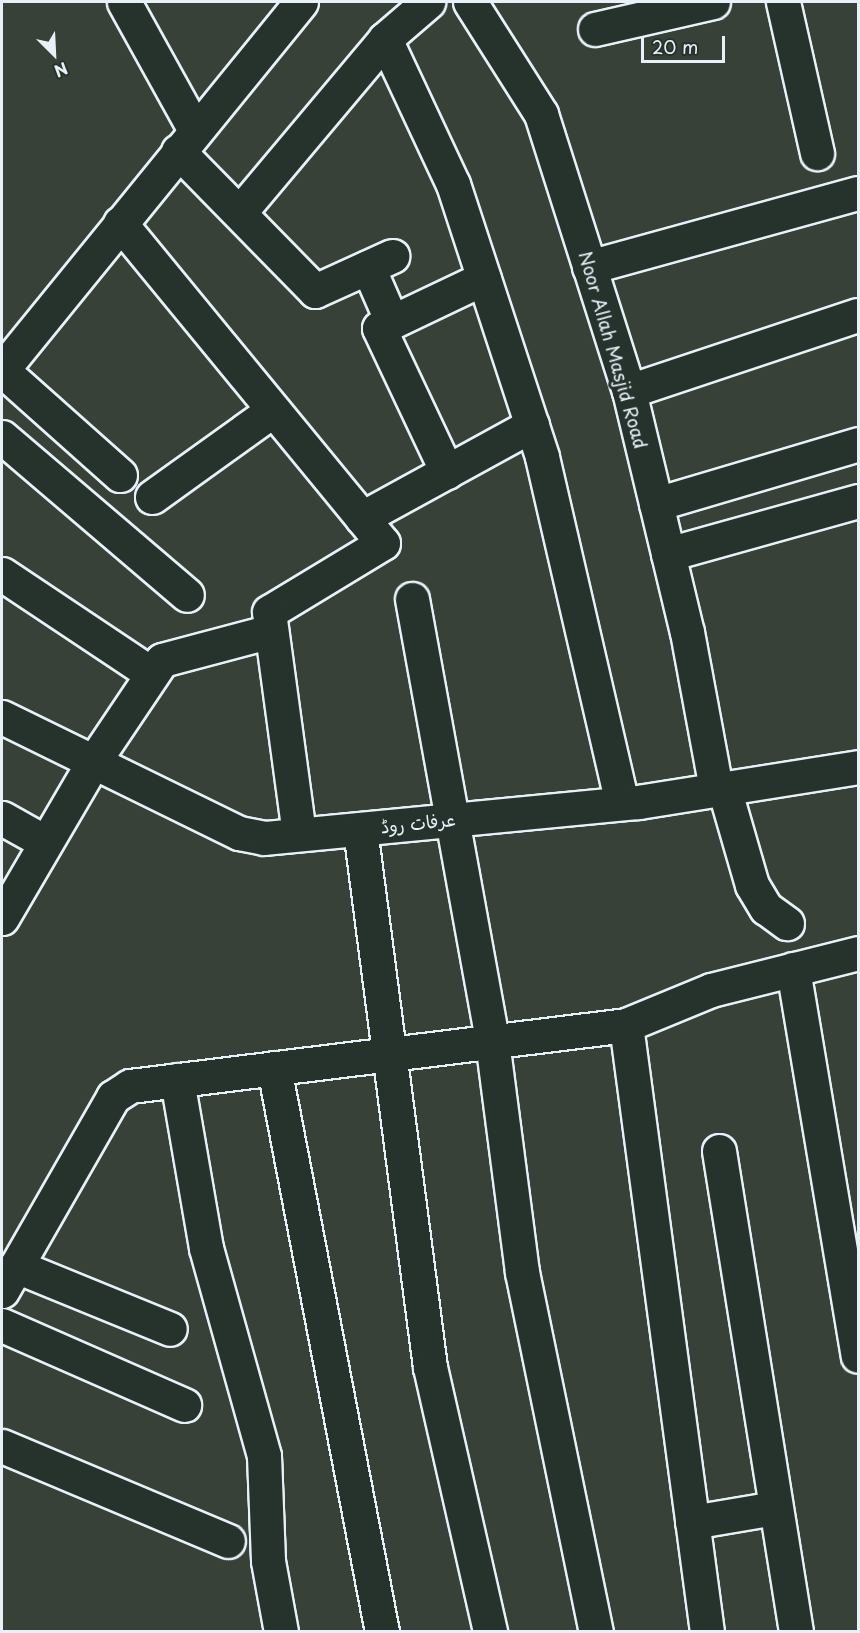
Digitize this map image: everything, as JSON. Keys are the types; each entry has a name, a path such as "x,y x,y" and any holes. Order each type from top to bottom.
{"street":[{"path":"124,2 186,141 240,213 315,291 380,261 392,322"},
{"path":"120,476 2,370 301,2"},
{"path":"240,213 385,39 428,2"},
{"name":"Noor Allah Masjid Road","path":"470,2 541,114 630,391 720,789 752,885 766,908 787,923"},
{"path":"595,29 713,2"},
{"path":"783,2 817,153"},
{"path":"385,39 453,184 532,425 622,803"},
{"path":"590,267 858,193"},
{"path":"120,223 383,543 268,612 299,834"},
{"path":"447,472 379,328 484,278"},
{"path":"630,391 858,315"},
{"path":"152,497 273,410"},
{"path":"362,518 532,425"},
{"path":"2,437 186,595"},
{"path":"656,504 858,444"},
{"path":"668,554 858,501"},
{"path":"2,574 152,674"},
{"path":"412,599 450,820 492,1041 522,1272 596,1632"},
{"path":"2,916 92,764 162,660 271,631"},
{"name":"عرفات روڈ","path":"2,717 92,764 239,833 299,834 622,803 858,767"},
{"path":"2,818 45,842"},
{"path":"360,829 430,1367 490,1632"},
{"path":"170,1329 6,1279 113,1097 130,1086 626,1025 711,990 858,953"},
{"path":"793,969 846,1192 858,1356"},
{"path":"626,1025 706,1632"},
{"path":"274,1068 382,1632"},
{"path":"177,1080 206,1248 264,1456 268,1561 281,1632"},
{"path":"719,1151 796,1632"},
{"path":"2,1325 184,1405"},
{"path":"2,1446 228,1541"},
{"path":"692,1522 775,1508"}]}
